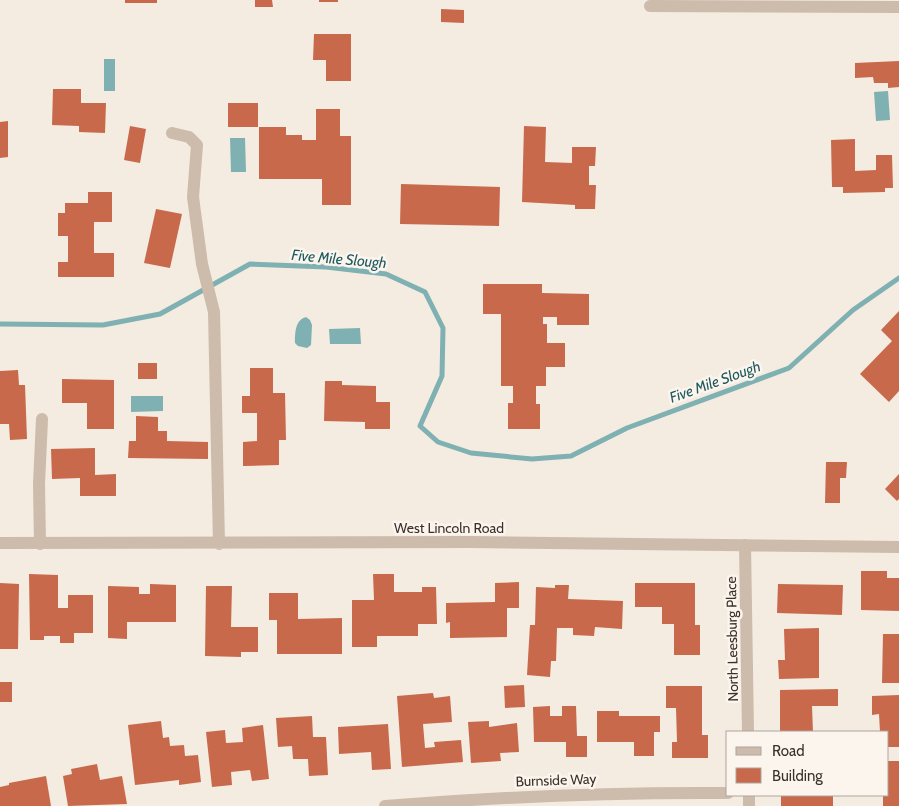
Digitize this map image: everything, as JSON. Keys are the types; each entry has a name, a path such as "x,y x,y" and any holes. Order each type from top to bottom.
{"street":[{"path":"650,6 899,7"},
{"path":"172,133 189,137 197,145 193,197 202,264 214,312 219,544"},
{"path":"40,544 39,484 42,419"},
{"name":"West Lincoln Road","path":"0,543 480,542 899,547"},
{"name":"North Leesburg Place","path":"746,545 748,731"},
{"name":"Burnside Way","path":"385,806 508,796 625,792 726,793"}],"water":[{"path":"104,59 115,59 115,91 104,91"},
{"path":"888,91 890,120 876,121 874,92"},
{"path":"230,138 245,138 246,172 231,172"},
{"path":"306,317 312,325 311,345 307,348 298,346 295,343 298,324"},
{"path":"360,328 361,344 330,344 329,329"},
{"path":"131,396 163,396 163,411 131,412"}],"building":[{"path":"125,0 157,0 157,3 125,3"},
{"path":"255,0 272,0 273,7 255,7"},
{"path":"319,0 338,0 338,2 319,2"},
{"path":"441,9 464,10 464,23 441,22"},
{"path":"314,34 351,34 351,81 326,81 326,60 313,60"},
{"path":"899,61 899,87 888,88 888,83 874,83 873,77 855,78 855,63"},
{"path":"53,89 81,89 81,103 106,103 105,133 79,132 79,126 52,125"},
{"path":"228,103 258,103 258,127 228,127"},
{"path":"316,109 340,109 340,136 351,136 351,205 322,205 322,179 259,179 259,127 286,127 286,135 302,135 302,140 316,140"},
{"path":"8,121 8,157 0,158 0,122"},
{"path":"130,126 146,129 140,163 124,160"},
{"path":"524,126 546,127 545,162 572,163 572,147 596,147 595,166 589,166 589,185 596,185 595,209 575,209 575,205 522,202"},
{"path":"855,139 855,171 876,170 876,155 892,155 893,188 885,188 885,192 843,193 843,187 832,187 831,140"},
{"path":"401,184 500,187 499,226 400,224"},
{"path":"88,192 112,192 112,222 94,222 94,253 114,253 114,277 58,277 58,262 68,262 68,236 58,236 58,213 65,213 65,203 88,203"},
{"path":"156,209 182,214 170,268 144,263"},
{"path":"483,284 542,284 542,293 589,294 589,325 557,325 557,317 543,317 543,324 547,324 547,343 565,343 565,367 546,367 546,386 536,386 536,404 540,404 540,429 508,429 508,403 513,403 513,386 501,386 501,314 483,314"},
{"path":"899,311 899,391 889,402 860,374 892,341 881,330"},
{"path":"138,363 157,363 157,379 138,379"},
{"path":"250,368 273,368 273,393 285,393 286,440 279,440 279,465 243,466 243,442 257,441 257,413 242,413 242,396 250,396"},
{"path":"18,370 19,385 25,385 27,439 10,440 9,424 0,424 0,371"},
{"path":"62,379 114,380 114,429 87,429 87,403 62,403"},
{"path":"325,381 342,381 342,385 376,386 376,402 390,402 390,429 365,429 365,422 324,421"},
{"path":"136,416 158,417 158,431 167,431 167,441 208,442 208,459 128,458 129,441 136,441"},
{"path":"95,448 95,475 116,474 116,496 80,496 80,478 52,479 51,449"},
{"path":"826,462 847,462 846,478 840,478 840,503 825,503"},
{"path":"899,474 899,499 897,501 885,489"},
{"path":"861,571 887,571 887,578 899,578 899,611 861,610"},
{"path":"29,574 58,575 58,608 68,608 68,595 93,595 93,633 74,633 74,643 60,643 60,636 44,636 44,640 30,640"},
{"path":"373,574 394,574 394,592 422,592 422,587 436,587 437,624 418,624 418,636 377,636 377,647 352,647 352,600 374,600"},
{"path":"519,582 519,608 507,608 507,637 450,638 450,622 446,623 446,603 495,602 495,583"},
{"path":"0,583 19,584 18,649 0,649"},
{"path":"635,583 695,583 695,625 700,625 700,655 674,655 674,624 662,624 662,607 635,607"},
{"path":"150,584 176,585 176,622 127,622 127,639 108,638 108,586 139,587 139,594 150,594"},
{"path":"778,584 843,585 842,615 777,613"},
{"path":"555,585 569,585 568,599 623,601 622,629 595,627 594,636 573,635 573,628 557,628 556,661 551,661 550,677 527,675 530,625 535,625 536,587 555,588"},
{"path":"206,586 232,586 231,627 258,627 258,652 241,652 241,657 205,656"},
{"path":"269,593 298,593 298,619 342,618 342,654 277,654 277,620 269,620"},
{"path":"819,628 819,678 779,679 778,660 785,660 784,629"},
{"path":"883,634 899,634 899,683 882,683"},
{"path":"0,682 12,682 12,702 0,702"},
{"path":"524,685 525,707 505,708 504,686"},
{"path":"666,686 702,686 702,735 708,735 708,758 672,758 672,742 677,742 676,708 666,708"},
{"path":"838,689 838,706 812,706 813,731 780,731 780,690"},
{"path":"433,693 434,698 450,696 452,722 423,724 425,748 435,747 434,742 461,740 463,762 402,767 397,696"},
{"path":"899,695 899,747 889,747 889,731 880,731 879,714 872,715 872,696"},
{"path":"550,706 550,716 562,716 562,706 576,706 577,736 587,736 587,757 566,757 566,742 534,742 533,707"},
{"path":"597,711 619,711 619,716 660,716 660,732 654,732 654,756 634,756 634,742 597,742"},
{"path":"312,716 313,737 326,737 328,775 309,776 308,759 293,759 292,746 278,747 276,718"},
{"path":"161,721 163,738 169,737 170,746 184,745 185,756 198,755 201,782 179,785 179,780 135,785 128,725"},
{"path":"489,721 489,727 517,723 519,752 500,753 501,761 471,763 468,722"},
{"path":"388,724 391,769 372,770 371,752 339,754 338,727"},
{"path":"263,725 269,779 252,781 250,770 231,772 232,785 212,787 206,732 225,730 226,743 243,742 242,728"},
{"path":"889,761 899,761 899,806 883,806 883,796 889,796"},
{"path":"97,764 100,780 122,776 127,804 68,806 63,776 72,774 71,769"},
{"path":"46,776 51,806 0,806 0,787 9,785 9,783"},
{"path":"781,796 833,796 833,806 781,806"}],"waterway":[{"name":"Five Mile Slough","path":"0,324 103,325 160,314 250,264 326,267 386,274 425,292 443,328 442,376 420,426 438,442 471,453 532,459 571,456 627,428 789,368 853,310 899,278"}]}
